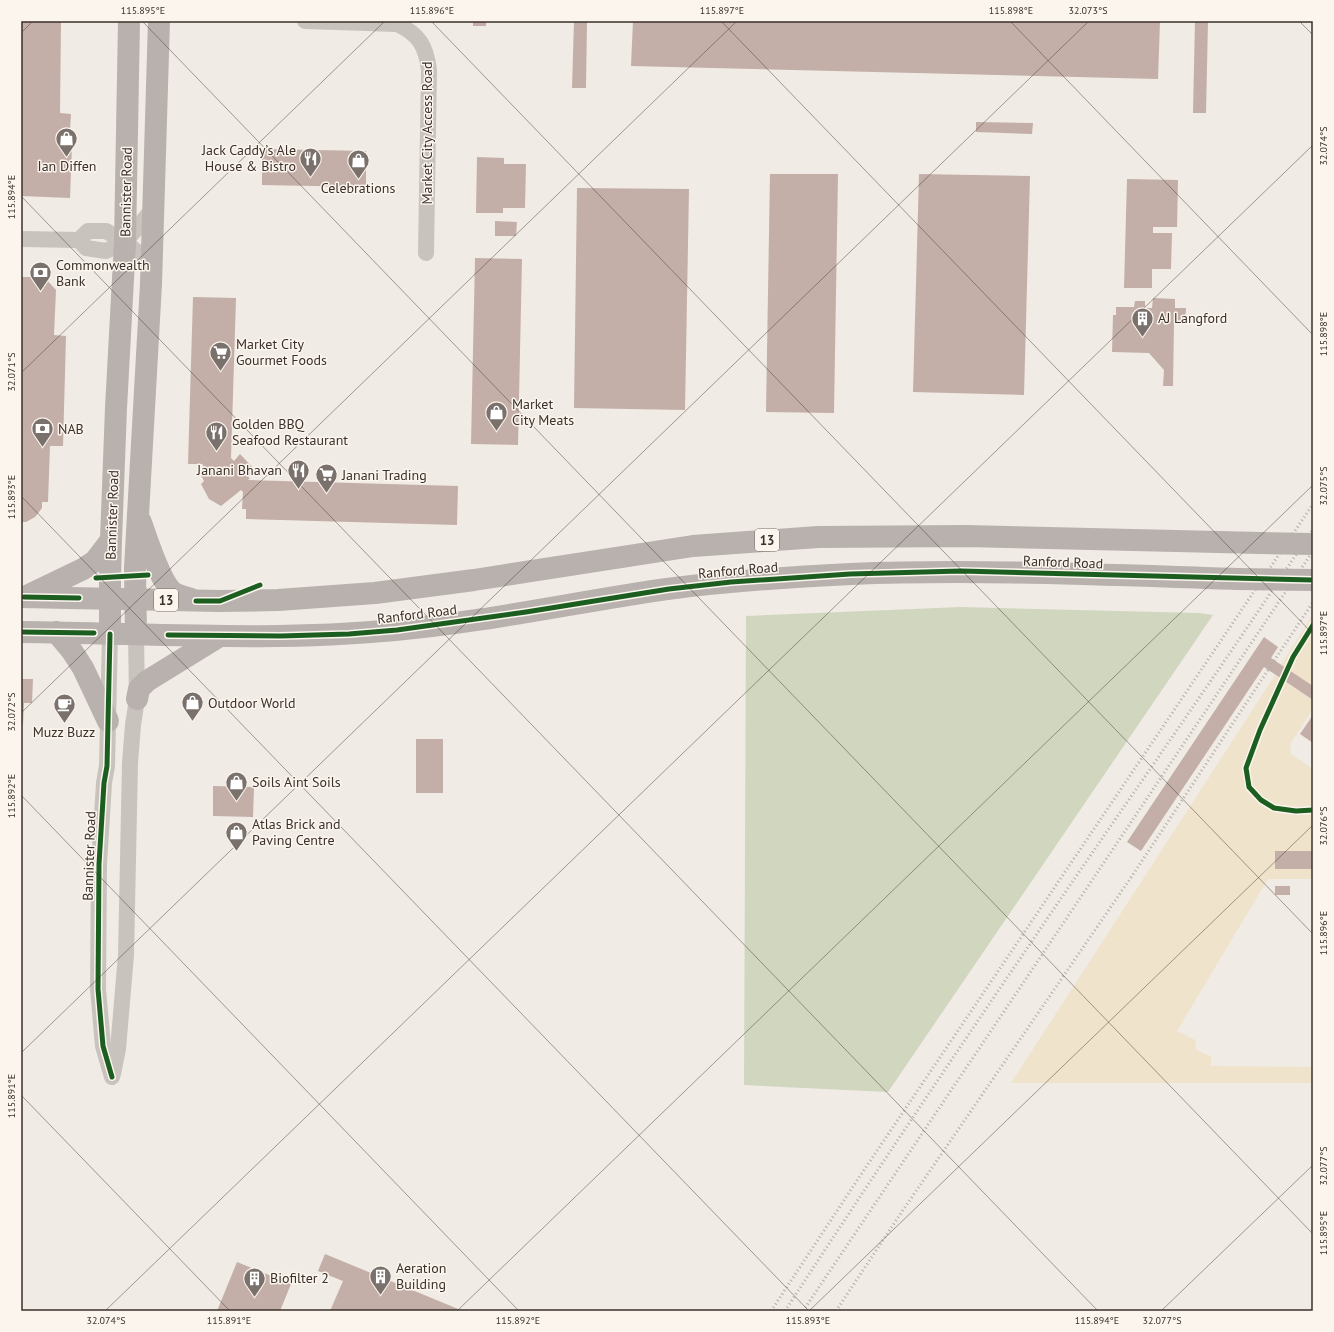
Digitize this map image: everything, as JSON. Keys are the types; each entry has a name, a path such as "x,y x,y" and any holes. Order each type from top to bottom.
{"main road":[{"name":"Bannister Road","path":"110,634 111,540 116,408 125,242 129,21"},
{"name":"Bannister Road","path":"136,634 135,568 137,514 146,385 152,264 159,21"},
{"path":"137,514 168,588 175,594 196,601"},
{"name":"Ranford Road","path":"135,599 196,601 278,600 375,593 474,580 693,546 818,537 966,536 1313,544"},
{"path":"22,597 83,569 95,561 111,540"},
{"name":"Ranford Road","path":"21,632 220,636 341,634 397,630 526,612 668,589 731,582 850,574 961,571 1313,580"},
{"name":"13","path":"22,597 135,599"},
{"path":"56,632 72,651 83,668 108,721"},
{"path":"137,698 139,689 147,681 220,636"}],"street":[{"name":"Market City Access Road","path":"305,21 397,24 406,28 420,40 425,50 429,70 426,253"},
{"path":"21,239 79,240 86,248 106,251 125,242 153,209"},
{"path":"125,242 152,264"},
{"name":"Bannister Road","path":"110,634 107,766 104,783 99,864 98,989 103,1046 112,1078 118,1049 126,955 130,763 137,698 136,634"}],"green space":[{"path":"961,607 1199,613 1213,615 888,1092 744,1085 746,616"}],"sand":[{"path":"1313,614 1313,686 1281,665"},
{"path":"1275,675 1313,700 1313,709 1290,744 1291,754 1313,769 1313,879 1268,879 1177,1031 1195,1040 1196,1049 1211,1056 1211,1066 1313,1067 1313,1083 1011,1083"}],"building":[{"path":"21,21 61,21 60,113 71,114 69,145 72,145 70,198 21,196"},
{"path":"473,21 486,21 486,26 473,26"},
{"path":"574,21 587,21 586,88 572,88"},
{"path":"633,21 1160,21 1158,79 631,66"},
{"path":"1195,21 1208,21 1206,113 1193,113"},
{"path":"976,122 1033,123 1032,134 976,132"},
{"path":"262,149 366,151 366,187 262,185"},
{"path":"477,157 504,158 504,164 526,164 525,208 503,208 503,213 476,213"},
{"path":"770,174 838,174 834,413 766,412"},
{"path":"919,174 1030,176 1024,395 913,392"},
{"path":"1127,179 1178,180 1177,227 1153,227 1153,233 1172,233 1171,269 1152,269 1152,288 1124,288"},
{"path":"577,188 689,189 685,410 574,408"},
{"path":"495,221 517,222 516,236 495,236"},
{"path":"475,258 522,259 518,445 471,444"},
{"path":"21,277 44,277 56,290 54,335 66,336 63,446 50,446 48,502 42,502 42,508 35,517 26,522 21,522"},
{"path":"193,297 236,298 231,458 234,461 240,454 255,470 248,477 250,478 248,480 458,486 457,525 246,519 246,509 242,509 243,492 241,490 221,506 209,499 201,484 204,481 201,475 207,470 202,464 188,464"},
{"name":"AJ Langford","path":"1153,298 1175,299 1175,308 1186,308 1185,324 1174,323 1173,386 1163,386 1164,370 1149,353 1112,352 1113,315 1116,315 1116,307 1134,307 1135,301 1145,301 1145,308 1152,308"},
{"path":"1264,637 1278,647 1271,658 1313,686 1313,700 1264,667 1141,851 1127,842"},
{"path":"21,679 33,679 32,703 24,703 23,725 21,725"},
{"path":"1313,715 1313,743 1300,734"},
{"path":"416,739 443,739 443,793 416,793"},
{"path":"213,786 254,787 253,817 213,816"},
{"path":"1275,851 1313,851 1313,869 1275,869"},
{"path":"1275,886 1290,886 1290,895 1275,895"},
{"name":"Aeration Building","path":"325,1254 463,1311 330,1311 343,1281 318,1271"},
{"name":"Biofilter 2","path":"237,1262 291,1284 280,1311 217,1311"}],"railway":[{"path":"771,1311 860,1176 1313,504"},
{"path":"785,1311 1065,892 1313,529"},
{"path":"803,1311 1313,551"},
{"path":"836,1311 901,1213 1132,876 1313,602"}],"cycle path":[{"path":"168,635 281,636 349,634 397,630 526,612 669,589 731,582 850,574 961,571 1313,580"},
{"path":"96,578 148,575"},
{"path":"196,601 220,601 260,585"},
{"path":"24,597 79,598"},
{"path":"1313,625 1293,657 1260,730 1246,768 1249,787 1261,800 1274,808 1296,811 1313,810"},
{"path":"21,632 94,633"},
{"path":"110,634 107,766 104,783 99,864 98,989 103,1046 112,1077"}],"place":[{"name":"Ian Diffen","path":"67,158"},
{"name":"Jack Caddy’s Ale House & Bistro","path":"311,178"},
{"name":"Celebrations","path":"358,180"},
{"name":"Commonwealth Bank","path":"41,292"},
{"name":"AJ Langford","path":"1143,338"},
{"name":"Market City Gourmet Foods","path":"220,372"},
{"name":"Market City Meats","path":"496,432"},
{"name":"NAB","path":"42,448"},
{"name":"Golden BBQ Seafood Restaurant","path":"216,452"},
{"name":"Janani Bhavan","path":"298,490"},
{"name":"Janani Trading","path":"326,494"},
{"name":"Outdoor World","path":"192,722"},
{"name":"Muzz Buzz","path":"64,724"},
{"name":"Soils Aint Soils","path":"236,802"},
{"name":"Atlas Brick and Paving Centre","path":"237,852"},
{"name":"Aeration Building","path":"381,1296"},
{"name":"Biofilter 2","path":"254,1298"}]}
